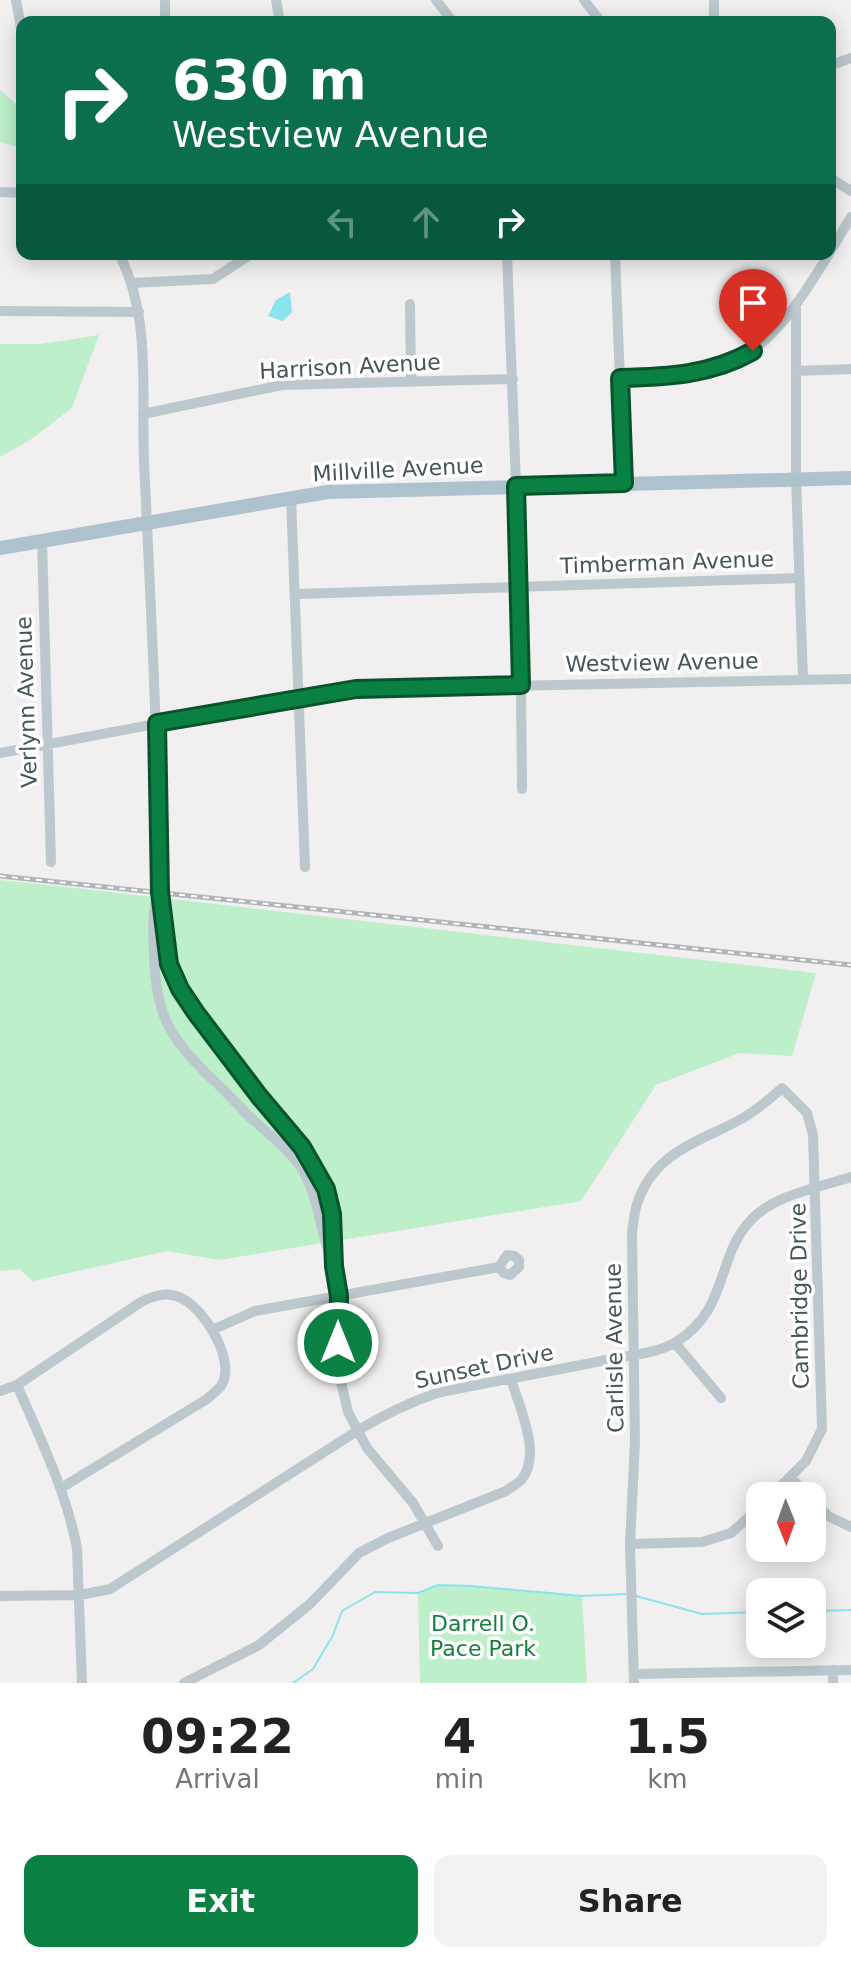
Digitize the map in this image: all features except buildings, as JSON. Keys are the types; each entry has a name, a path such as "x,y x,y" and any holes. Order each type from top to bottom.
{"main road":[{"name":"Millville Avenue","path":"0,548 328,492 851,478"}],"street":[{"path":"436,0 448,16"},
{"path":"584,0 596,16"},
{"path":"837,63 851,58"},
{"path":"836,242 851,217"},
{"path":"122,260 132,283 139,312 157,723 160,892 166,952 180,989 259,1096 302,1147 326,1189 332,1214 334,1266 339,1296 338,1369 348,1412 377,1462 413,1503 438,1546"},
{"path":"132,283 213,279 242,260"},
{"path":"507,260 520,587 522,789"},
{"path":"615,260 624,483"},
{"path":"620,378 668,377 703,371 731,363 753,351 774,334 796,307 825,260"},
{"path":"410,304 411,381"},
{"path":"796,307 796,478 803,679"},
{"path":"0,311 139,312"},
{"path":"796,371 851,369"},
{"name":"Harrison Avenue","path":"143,414 282,385 513,379"},
{"path":"291,498 305,867"},
{"name":"Verlynn Avenue","path":"42,541 51,862"},
{"name":"Timberman Avenue","path":"297,594 799,578"},
{"name":"Westview Avenue","path":"0,753 356,689 851,679"},
{"path":"160,892 154,905 153,949 163,1016 172,1035 188,1056 298,1163 313,1192 325,1246 334,1266"},
{"name":"Cambridge Drive","path":"782,1088 807,1113 811,1122 817,1188 822,1429 806,1461 787,1482"},
{"name":"Carlisle Avenue","path":"634,1679 630,1544 635,1442 632,1234 637,1204 649,1177 673,1153 761,1107 782,1088"},
{"name":"Sunset Drive","path":"0,1596 80,1595 110,1589 397,1407 437,1393 675,1343 716,1299 732,1249 752,1217 777,1202 851,1177"},
{"path":"212,1330 255,1311 499,1267"},
{"path":"0,1391 17,1385 141,1302 158,1294 182,1298 193,1305 212,1330 226,1365 221,1385 207,1399 61,1488"},
{"path":"675,1343 721,1398"},
{"path":"184,1683 259,1645 310,1604 359,1553 388,1538 506,1491 521,1481 530,1454 511,1379"},
{"path":"17,1385 61,1488 77,1548 82,1683"},
{"path":"791,1478 795,1482"},
{"path":"826,1514 851,1527"},
{"path":"630,1544 702,1542 731,1533 746,1520"},
{"path":"833,1670 833,1683"},
{"path":"634,1679 851,1670"}],"green space":[{"path":"0,90 16,104 16,146 0,142"},
{"path":"99,335 72,408 30,440 0,457 0,344 41,344"},
{"path":"0,880 816,973 792,1056 739,1053 656,1085 581,1201 219,1260 167,1251 33,1281 19,1269 0,1271"},
{"name":"Darrell O. Pace Park","path":"438,1585 582,1596 587,1683 420,1683 418,1593"}],"water":[{"path":"290,292 292,312 283,321 268,316 276,300"}],"waterway":[{"path":"293,1683 313,1669 333,1635 342,1611 375,1592 418,1593 438,1585 582,1596 626,1594"},
{"path":"636,1596 702,1614 746,1612"},
{"path":"826,1611 851,1610"}],"railway":[{"path":"0,876 851,965"}],"route":[{"path":"338,1343 339,1296 334,1266 332,1214 326,1189 302,1147 196,1013 180,989 169,964 160,892 157,723 356,689 521,685 516,486 624,483 620,378 668,377 703,371 731,363 753,351"}]}
